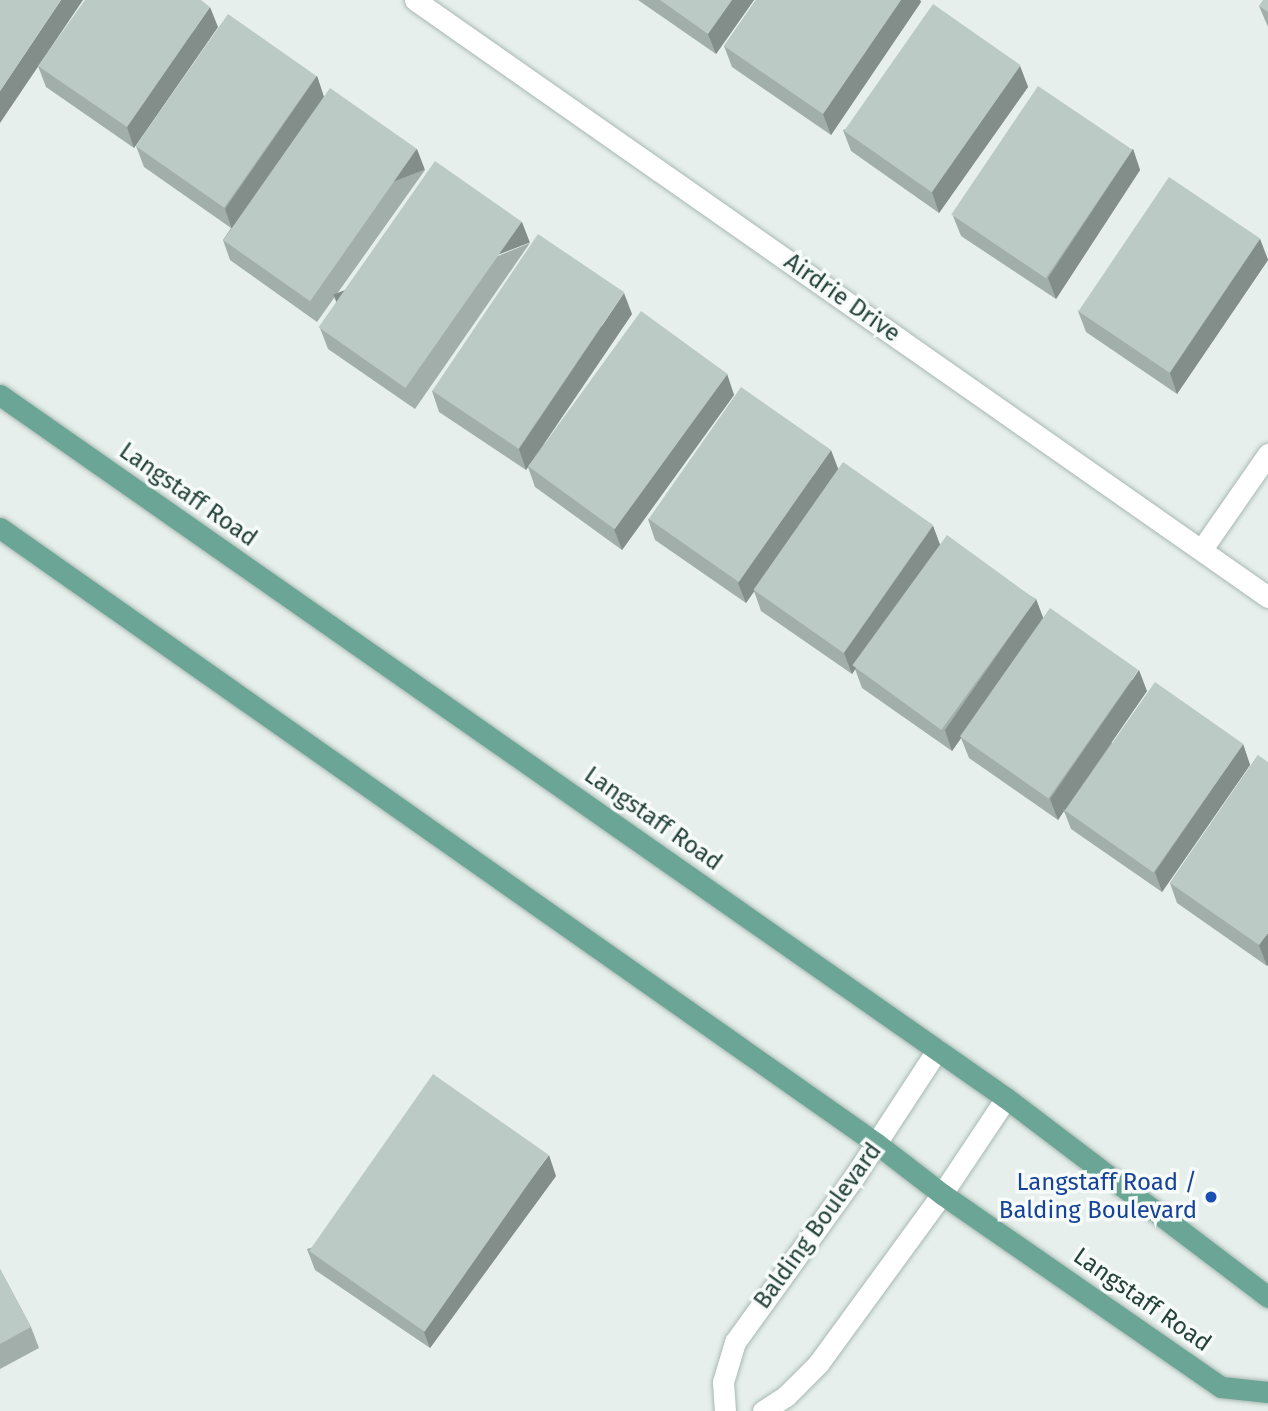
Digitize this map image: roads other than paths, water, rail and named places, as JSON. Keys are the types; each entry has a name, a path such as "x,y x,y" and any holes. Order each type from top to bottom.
{"main road":[{"name":"Langstaff Road","path":"0,395 1006,1098 1268,1297"},
{"name":"Langstaff Road","path":"0,528 877,1144 942,1194 1221,1387 1268,1392"}],"street":[{"name":"Airdrie Drive","path":"415,0 1268,597"},
{"path":"1202,549 1268,454"},
{"name":"Balding Boulevard","path":"725,1411 723,1382 734,1342 877,1144 937,1050"},
{"path":"762,1411 786,1396 817,1364 942,1194 1006,1098"}],"place":[{"name":"Langstaff Road / Balding Boulevard","path":"1211,1197"}]}
